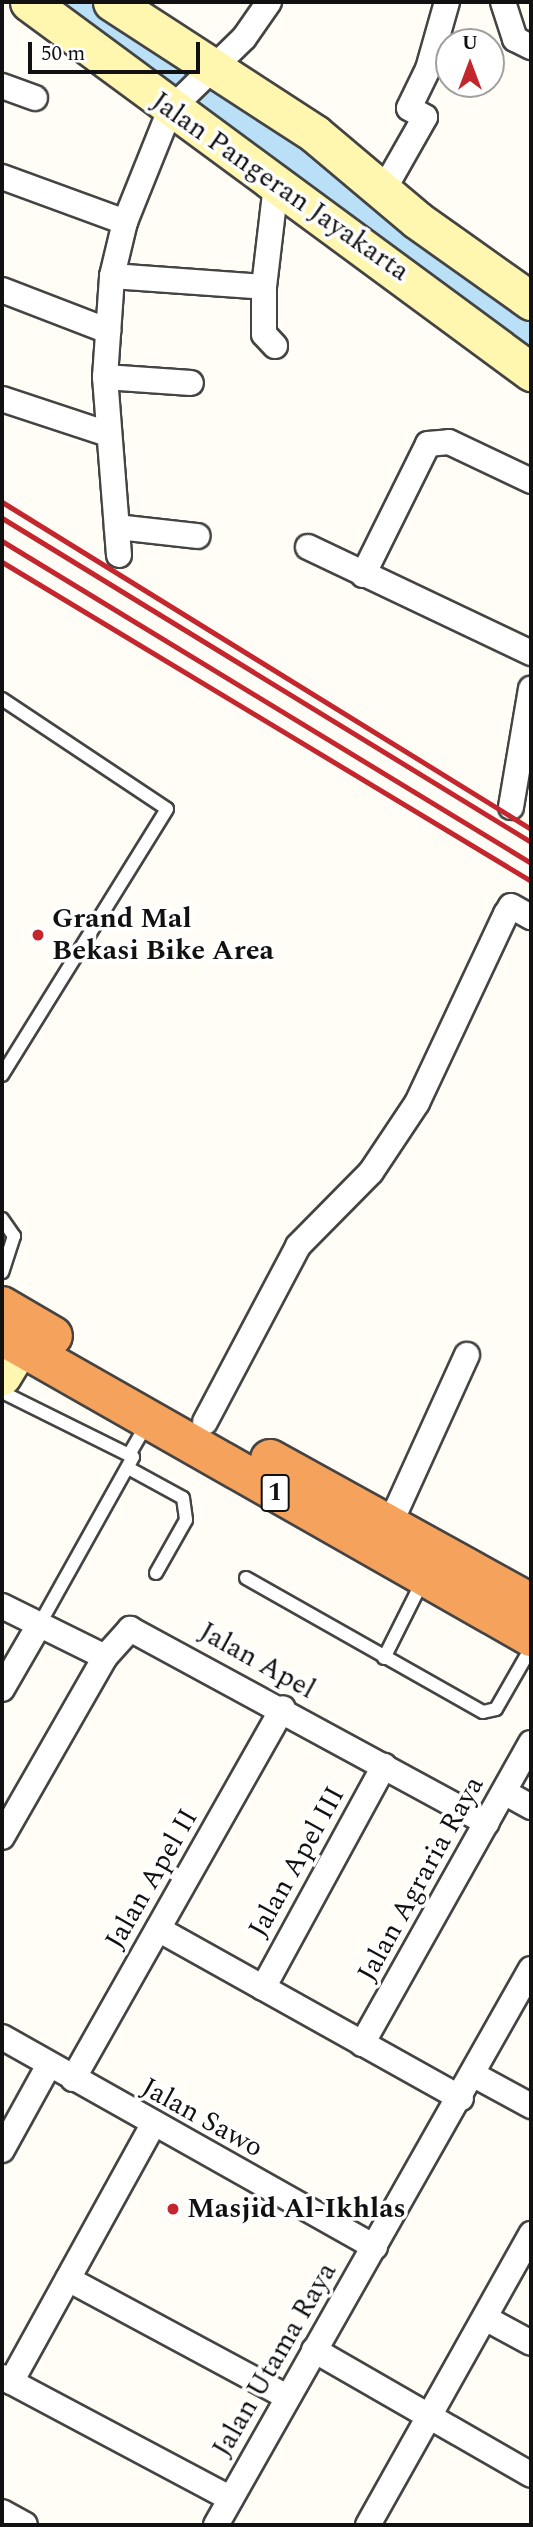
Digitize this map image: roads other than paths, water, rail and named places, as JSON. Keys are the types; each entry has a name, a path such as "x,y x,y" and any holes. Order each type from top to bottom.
{"highway":[{"name":"1","path":"8,1322 205,1422 389,1527 531,1603"},
{"name":"1","path":"8,1322 149,1420 531,1637"}],"street":[{"name":"Jalan Pangeran Jayakarta","path":"29,2 531,372"},
{"name":"Jalan Pangeran Jayakarta","path":"112,2 383,191 531,301"},
{"path":"119,555 105,377 112,276 125,222 171,109 210,68 244,38 269,2"},
{"path":"383,191 425,117 409,108 428,69 447,2"},
{"path":"503,2 515,39 531,47"},
{"path":"2,86 35,98"},
{"path":"2,177 125,222"},
{"path":"275,346 264,334 264,287 276,185"},
{"path":"112,276 264,287"},
{"path":"2,290 108,331"},
{"path":"105,377 191,383"},
{"path":"2,399 108,434"},
{"path":"363,575 428,444 449,442 531,481"},
{"path":"117,527 197,536"},
{"path":"308,547 531,653"},
{"path":"510,807 531,689"},
{"path":"205,1422 298,1246 371,1172 417,1103 511,906 531,917"},
{"path":"389,1527 467,1355"},
{"path":"2,1606 105,1657 2,1837"},
{"path":"2,1689 39,1625"},
{"name":"Jalan Apel","path":"105,1657 134,1629 283,1708 487,1824"},
{"name":"Jalan Apel II","path":"73,2079 283,1708"},
{"name":"Jalan Agraria Raya","path":"362,2044 531,1743"},
{"name":"Jalan Apel III","path":"262,1988 384,1766"},
{"path":"505,1792 531,1807"},
{"path":"158,1929 461,2098"},
{"name":"Jalan Utama Raya","path":"216,2525 287,2397 461,2098 531,1969"},
{"name":"Jalan Sawo","path":"2,2038 374,2247"},
{"path":"2,2150 49,2065"},
{"path":"474,2075 531,2106"},
{"path":"153,2125 68,2279 7,2379 231,2499"},
{"path":"374,2523 429,2417 531,2234"},
{"path":"68,2279 287,2397"},
{"path":"485,2318 531,2343"},
{"path":"314,2350 531,2475"},
{"path":"2,2512 25,2525"}],"lane":[{"path":"2,699 167,809 2,1075"},
{"path":"2,1219 14,1236 8,1322"},
{"path":"2,1392 130,1453"},
{"path":"39,1625 130,1469 130,1453 149,1420"},
{"path":"130,1469 183,1498 186,1520 156,1573"},
{"path":"246,1578 384,1658 490,1712 531,1648"},
{"path":"384,1658 424,1578"}],"water":[{"path":"29,2 112,2 531,301 531,372"}],"railway":[{"path":"2,502 531,829"},
{"path":"2,518 531,842"},
{"path":"2,541 531,863"},
{"path":"2,562 531,881"}],"place":[{"name":"Grand Mal Bekasi Bike Area","path":"38,935"},
{"name":"Masjid Al-Ikhlas","path":"173,2209"}]}
